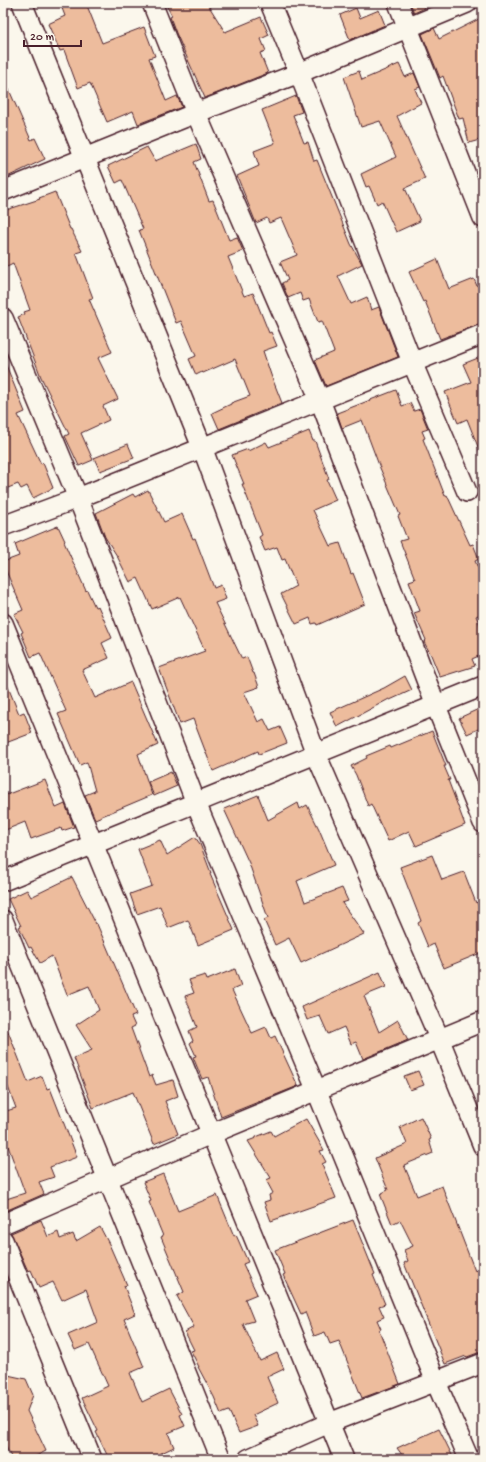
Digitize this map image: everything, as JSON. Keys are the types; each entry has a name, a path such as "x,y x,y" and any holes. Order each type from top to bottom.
{"street":[{"path":"22,3 202,447 316,754 439,1038 483,1146"},
{"path":"152,3 196,113 320,400 436,706 483,823"},
{"path":"270,3 299,73 412,362 467,492"},
{"path":"398,3 483,218"},
{"path":"3,191 299,73 467,3"},
{"path":"3,318 78,498 196,803 469,1459"},
{"path":"3,526 78,498 483,334"},
{"path":"3,623 344,1459"},
{"path":"3,881 483,686"},
{"path":"3,920 221,1459"},
{"path":"3,1224 316,1089 483,1021"},
{"path":"3,1240 92,1459"},
{"path":"248,1459 329,1423 483,1363"}],"building":[{"path":"60,3 86,3 102,43 144,27 155,56 149,58 166,101 177,96 182,107 138,124 133,111 107,122 90,83 78,88 64,50 60,51 48,24 65,16"},
{"path":"165,3 207,3 225,32 261,17 269,35 261,39 266,51 260,53 268,73 205,98 176,33 170,17 172,16"},
{"path":"415,3 423,3 425,8 414,13 411,5"},
{"path":"356,8 360,18 379,10 385,25 350,40 340,15"},
{"path":"483,17 483,139 469,143 463,118 459,119 443,76 440,78 422,34 434,28 439,39"},
{"path":"399,64 405,77 414,73 420,87 415,89 421,103 397,116 425,179 405,188 420,221 396,232 382,201 377,204 369,186 366,187 361,174 396,157 380,121 361,127 344,77 359,71 362,80"},
{"path":"3,76 31,140 35,138 45,159 3,179"},
{"path":"296,96 302,112 293,115 304,143 308,142 314,161 317,160 351,244 362,264 338,276 351,304 367,297 371,310 379,307 398,357 326,386 315,360 334,352 322,321 318,322 309,299 303,301 300,293 288,298 282,283 288,280 280,262 297,255 281,218 269,223 267,218 256,223 237,176 259,166 254,151 275,143 262,110"},
{"path":"196,144 201,159 194,162 209,201 213,200 229,240 237,237 243,251 228,257 244,296 253,293 269,333 271,332 277,346 263,351 282,403 219,429 212,413 231,403 250,396 235,359 196,375 189,359 196,356 181,321 176,323 139,230 143,229 122,180 116,183 108,166 147,147 155,161"},
{"path":"55,192 70,229 82,251 76,253 93,298 89,299 112,352 98,358 118,399 103,406 109,420 81,433 93,460 79,466 65,436 69,434 41,377 18,317 25,314 24,312 30,310 13,263 3,268 3,211 40,199 39,198"},
{"path":"437,259 449,289 474,279 477,286 483,283 483,323 440,339 425,301 423,302 409,272"},
{"path":"483,356 482,457 467,419 458,423 445,392 471,382 463,364"},
{"path":"4,360 25,412 18,415 41,464 43,463 53,488 33,498 27,486 21,489 18,484 3,490"},
{"path":"396,390 402,406 410,403 414,411 420,409 428,429 422,431 425,438 423,439 445,496 447,495 470,545 473,544 479,559 475,561 483,579 483,613 476,616 483,632 483,654 472,659 475,666 440,677 424,642 426,640 414,613 420,611 409,581 415,579 400,541 407,539 398,516 400,515 362,420 342,428 337,413"},
{"path":"309,431 313,441 315,441 329,479 327,480 336,500 313,510 330,546 340,543 351,574 353,573 365,604 317,625 316,623 312,624 310,618 296,624 281,594 296,586 285,559 282,560 277,547 265,551 259,537 262,535 232,455 248,449 248,451 266,442 269,447"},
{"path":"128,444 134,458 100,471 94,458"},
{"path":"148,490 164,522 182,514 193,539 195,538 214,588 221,585 226,599 215,603 242,659 247,657 259,687 244,692 258,722 264,719 270,731 280,727 287,743 259,754 258,751 213,771 193,719 180,724 159,668 205,651 180,597 152,609 138,578 130,582 117,556 105,537 96,513 133,494 135,497"},
{"path":"58,526 86,591 87,590 95,607 98,606 112,638 102,643 109,658 82,670 95,698 131,682 158,745 138,754 152,795 95,819 85,795 95,791 87,762 80,765 58,714 66,711 40,653 31,657 21,633 23,632 14,614 23,610 3,564 3,562 19,556 15,544"},
{"path":"405,676 412,690 390,700 389,699 337,727 330,712 384,688"},
{"path":"3,677 19,714 24,712 32,733 3,744"},
{"path":"483,707 483,727 467,734 459,718"},
{"path":"432,731 446,766 444,766 450,780 448,780 465,825 416,846 409,831 388,841 371,804 368,806 351,766 367,758 366,756 390,746 391,748"},
{"path":"171,772 177,786 154,796 148,782"},
{"path":"45,780 56,808 65,804 74,827 62,831 61,828 31,839 25,822 3,831 3,796"},
{"path":"258,795 268,820 298,803 300,809 307,805 334,865 297,881 305,902 342,888 348,901 342,903 364,934 301,963 289,938 275,945 264,920 268,918 249,863 224,809"},
{"path":"195,837 200,844 211,873 210,874 234,930 198,945 188,920 168,928 160,906 137,914 130,894 152,886 138,849 160,840 167,855"},
{"path":"432,855 442,880 464,872 476,903 477,902 483,916 483,952 444,968 434,944 428,947 418,923 421,921 400,867"},
{"path":"72,877 97,924 136,1015 131,1017 135,1026 131,1028 149,1077 152,1075 156,1085 173,1080 178,1096 165,1101 178,1134 154,1144 133,1092 93,1108 74,1058 92,1050 76,1025 99,1010 89,986 67,995 52,956 40,963 31,947 29,948 19,927 21,926 8,899 27,890 31,897"},
{"path":"235,969 241,986 232,990 252,1033 266,1027 271,1038 275,1036 298,1086 221,1117 208,1077 202,1079 193,1057 196,1056 190,1043 193,1041 189,1031 197,1027 185,996 194,993 189,980 205,975 207,980"},
{"path":"380,972 386,987 364,996 379,1032 398,1020 408,1040 363,1059 356,1042 351,1044 344,1027 328,1034 320,1016 307,1020 302,1007"},
{"path":"3,1021 28,1082 42,1076 47,1089 50,1088 77,1157 50,1167 54,1177 39,1182 44,1194 3,1212 3,1200 25,1193 8,1146 3,1148 3,1112 16,1108 3,1074"},
{"path":"418,1071 424,1085 410,1090 404,1076"},
{"path":"421,1117 431,1139 429,1140 433,1153 404,1165 417,1196 442,1186 475,1271 483,1268 483,1351 445,1364 404,1263 408,1261 404,1250 413,1246 400,1220 392,1224 380,1194 388,1190 375,1158 407,1144 400,1127"},
{"path":"306,1119 324,1150 320,1151 326,1162 322,1164 336,1198 271,1221 264,1202 270,1200 269,1195 273,1193 266,1180 271,1178 248,1141 271,1131 274,1136"},
{"path":"163,1174 178,1211 217,1195 234,1236 236,1235 248,1262 243,1264 257,1294 245,1299 254,1321 243,1324 260,1361 277,1353 284,1369 267,1377 278,1403 253,1415 258,1426 239,1433 229,1411 221,1414 198,1367 191,1351 194,1350 185,1332 194,1327 177,1296 184,1292 161,1237 163,1236 149,1202 151,1201 143,1182"},
{"path":"41,1220 48,1237 58,1232 60,1239 73,1234 76,1241 100,1227 127,1285 124,1286 135,1314 124,1319 144,1367 130,1373 142,1402 169,1389 182,1414 180,1415 185,1426 168,1433 174,1447 149,1459 109,1459 96,1432 98,1431 82,1398 108,1386 89,1344 75,1350 68,1335 98,1322 86,1289 62,1300 53,1282 39,1288 31,1270 28,1271 11,1233"},
{"path":"353,1220 375,1274 373,1275 385,1304 379,1306 384,1317 377,1320 381,1329 379,1330 400,1384 362,1398 339,1341 330,1344 325,1332 314,1336 305,1312 301,1314 283,1275 285,1274 275,1250"},
{"path":"3,1374 26,1379 33,1395 27,1411 46,1451 30,1459 12,1459 3,1441"},
{"path":"439,1429 454,1459 405,1459 397,1448"}]}
